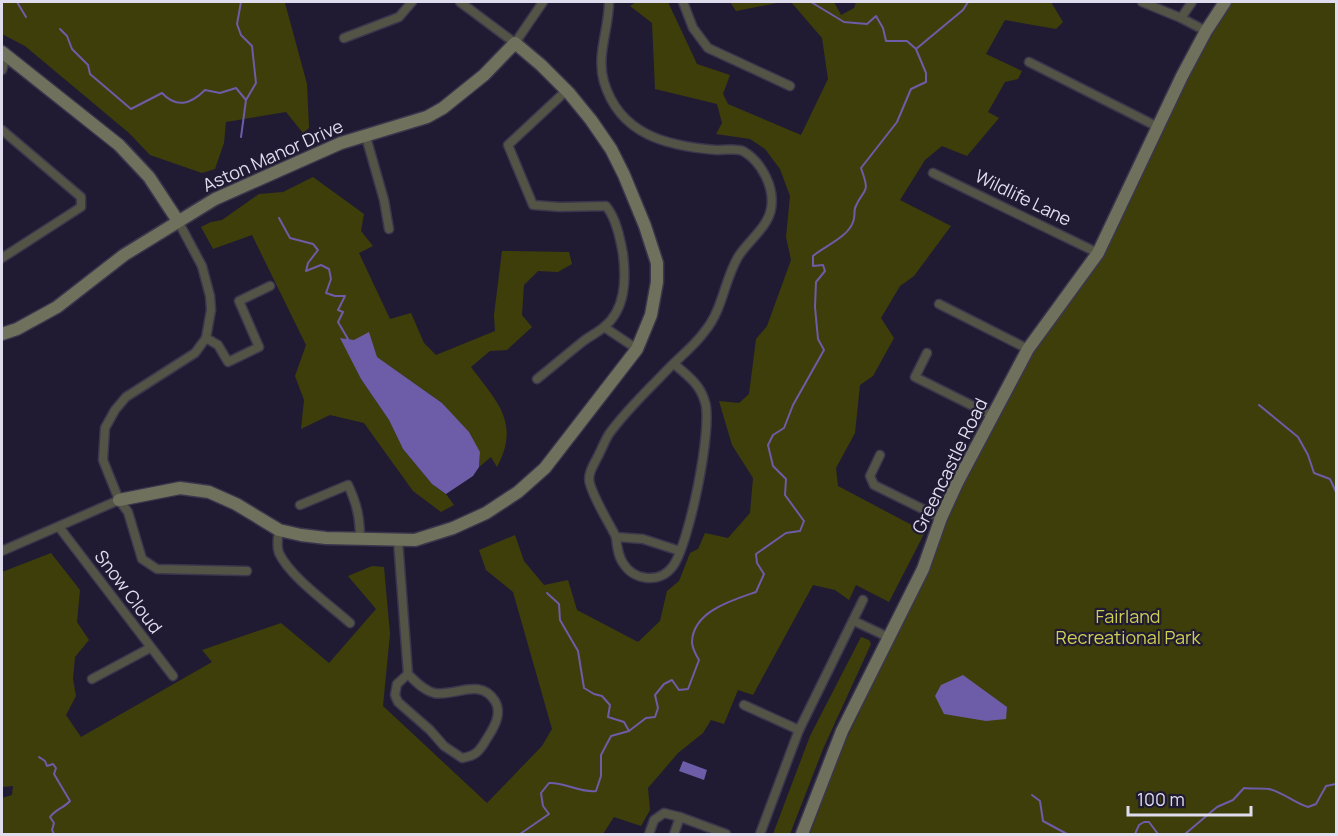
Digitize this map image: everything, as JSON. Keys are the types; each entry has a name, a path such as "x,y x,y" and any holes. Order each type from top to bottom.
{"street":[{"path":"344,38 399,17 412,2"},
{"path":"2,551 119,501 180,488 209,492 236,504 279,530 326,538 415,540 453,528 486,513 518,492 545,468 637,348 651,315 657,282 657,263 624,174 611,149 591,120 567,90 541,64 461,2"},
{"name":"Aston Manor Drive","path":"2,334 17,329 57,307 124,255 215,199 341,143 427,117 443,108 484,75 516,43 543,2"},
{"path":"609,2 609,15 602,41 602,66 604,83 618,111 631,125 675,146 742,150 762,169 772,190 771,210 730,272 725,294 713,321 691,348 674,364 609,434 590,472 590,483 616,537 623,564 636,576 645,578 654,578 666,573 674,564 680,551 702,468 706,438 706,403 696,382 674,364"},
{"path":"683,2 693,28 708,48 790,86"},
{"path":"1142,2 1206,31"},
{"path":"1181,18 1192,2"},
{"name":"Greencastle Road","path":"802,834 842,731 922,569 957,483 1028,349 1098,253 1206,31 1225,2"},
{"path":"2,69 4,53"},
{"path":"4,53 119,145 149,177 178,221 202,266 210,296 211,310 206,338 195,353 126,397 105,428 103,460 119,501 128,512 142,559 157,569 247,571"},
{"path":"1029,62 1158,127"},
{"path":"537,379 583,341 604,327 615,314 624,293 625,271 621,242 611,212 606,206 533,205 508,145 567,90"},
{"path":"2,130 81,197 81,207 2,258"},
{"path":"366,136 384,200 389,228"},
{"name":"Wildlife Lane","path":"933,173 1098,253"},
{"path":"206,338 218,345 228,362 259,347 239,301 270,286"},
{"path":"939,304 1028,349"},
{"path":"604,327 637,348"},
{"path":"927,353 915,377 993,416"},
{"path":"880,455 870,476 874,484 941,518"},
{"path":"300,505 348,485 360,516 360,539"},
{"name":"Snow Cloud","path":"59,527 173,676"},
{"path":"279,530 278,551 284,561 306,586 350,622"},
{"path":"616,537 643,539 680,551"},
{"path":"398,540 408,674 421,686 435,693 471,688 482,690 492,696 497,705 498,716 486,741 474,756 462,758 444,746 430,730 398,702 395,695 397,684 408,674"},
{"path":"760,834 799,730 863,600"},
{"path":"854,621 888,637"},
{"path":"92,679 150,648"},
{"path":"744,705 799,730"},
{"path":"649,834 654,820 664,813 726,834"},
{"path":"674,834 680,817"}],"green space":[{"path":"2,2 289,2 285,3 307,84 309,128 303,133 286,112 226,122 224,143 215,169 202,173 150,155 129,133 25,46 2,34"},
{"path":"636,2 668,2 697,64 730,75 723,94 728,104 801,135 828,79 822,38 791,2 834,2 841,15 854,8 856,2 1051,2 1063,22 1056,29 1005,20 986,54 1022,71 1018,79 1005,82 988,112 999,118 967,156 942,146 925,160 900,200 951,226 914,276 900,286 881,318 894,338 873,376 860,385 855,433 836,468 838,486 925,532 889,602 856,585 849,600 835,590 813,585 753,695 738,690 724,724 711,720 703,733 678,753 648,788 650,810 641,826 614,817 603,834 2,834 2,798 12,795 13,786 2,787 2,572 51,553 80,590 77,622 89,640 75,657 73,679 76,696 66,715 81,737 212,662 202,650 281,623 329,663 376,609 348,576 372,566 384,567 390,634 383,706 487,803 542,746 552,729 513,592 486,570 479,550 515,535 524,561 544,585 568,580 577,610 638,642 660,621 667,591 679,581 690,553 698,549 705,533 728,538 750,513 753,478 732,445 719,401 739,403 749,394 756,339 767,326 791,260 786,237 790,196 780,169 765,149 750,139 716,134 722,123 717,104 655,89 652,23 630,6"},
{"path":"730,2 782,2 736,11"},
{"name":"Fairland Recreational Park","path":"1231,2 1336,2 1336,834 810,834 838,757 926,573 951,506 1029,350 1095,262 1203,42"},
{"path":"313,177 364,214 361,231 373,246 359,253 390,319 411,313 424,343 436,355 495,331 494,315 502,251 569,252 572,264 558,272 538,271 524,285 522,315 532,327 507,350 490,351 471,367 497,402 506,425 507,437 504,451 497,467 491,457 479,467 480,452 442,403 354,341 341,338 361,379 389,420 403,449 432,484 446,494 454,505 441,512 413,491 364,423 330,415 301,429 304,400 295,376 306,345 252,235 213,249 201,227 222,220 259,194 283,192"},
{"path":"861,637 869,640 871,644 823,749 790,834 773,834 810,736"}],"shaded area":[{"path":"369,332 377,357 442,403 469,432 480,452 479,467 473,476 446,494 432,484 403,449 389,420 361,379 340,338 354,340"},
{"path":"963,675 1007,707 1006,719 986,721 944,714 935,696 941,685"},
{"path":"683,761 707,770 704,780 679,771"}],"waterway":[{"path":"17,2 26,17"},
{"path":"241,2 237,24 241,35 252,46 256,83 246,100 241,137"},
{"path":"811,2 844,22 867,24 876,16 883,28 886,41 907,41 916,49"},
{"path":"520,834 549,814 543,806 541,793 549,783 596,791 601,776 601,755 611,736 629,731 646,718 655,717 658,708 655,695 664,684 672,680 679,690 688,689 699,660 692,642 699,622 716,608 756,592 764,574 757,563 756,554 786,533 800,531 804,521 785,495 786,479 773,466 768,445 773,435 784,428 793,405 824,350 818,339 815,307 816,282 825,271 823,265 813,266 813,256 841,237 850,227 854,220 855,208 866,187 861,168 897,122 911,89 926,82 926,73 916,49 963,10 968,2"},
{"path":"60,29 67,36 72,49 88,65 90,74 131,109 162,93 173,101 183,103 194,99 205,90 220,93 236,88 246,100"},
{"path":"279,218 290,238 313,244 318,250 308,263 306,271 321,265 329,269 331,279 326,293 345,296 338,310 343,312 338,322 348,339"},
{"path":"1259,405 1298,437 1308,455 1314,473 1330,479 1336,492"},
{"path":"547,593 559,604 560,620 578,651 584,688 602,696 610,705 608,717 624,722 629,731"},
{"path":"39,757 45,761 47,766 53,764 56,768 54,774 70,801 50,817 54,823 52,830 54,834"},
{"path":"1185,834 1217,807 1233,800 1244,788 1274,790 1308,807 1316,804 1326,786 1336,784"},
{"path":"1032,795 1040,801 1043,821 1067,834"},
{"path":"1135,834 1139,825 1144,822 1149,822 1158,834"}]}
